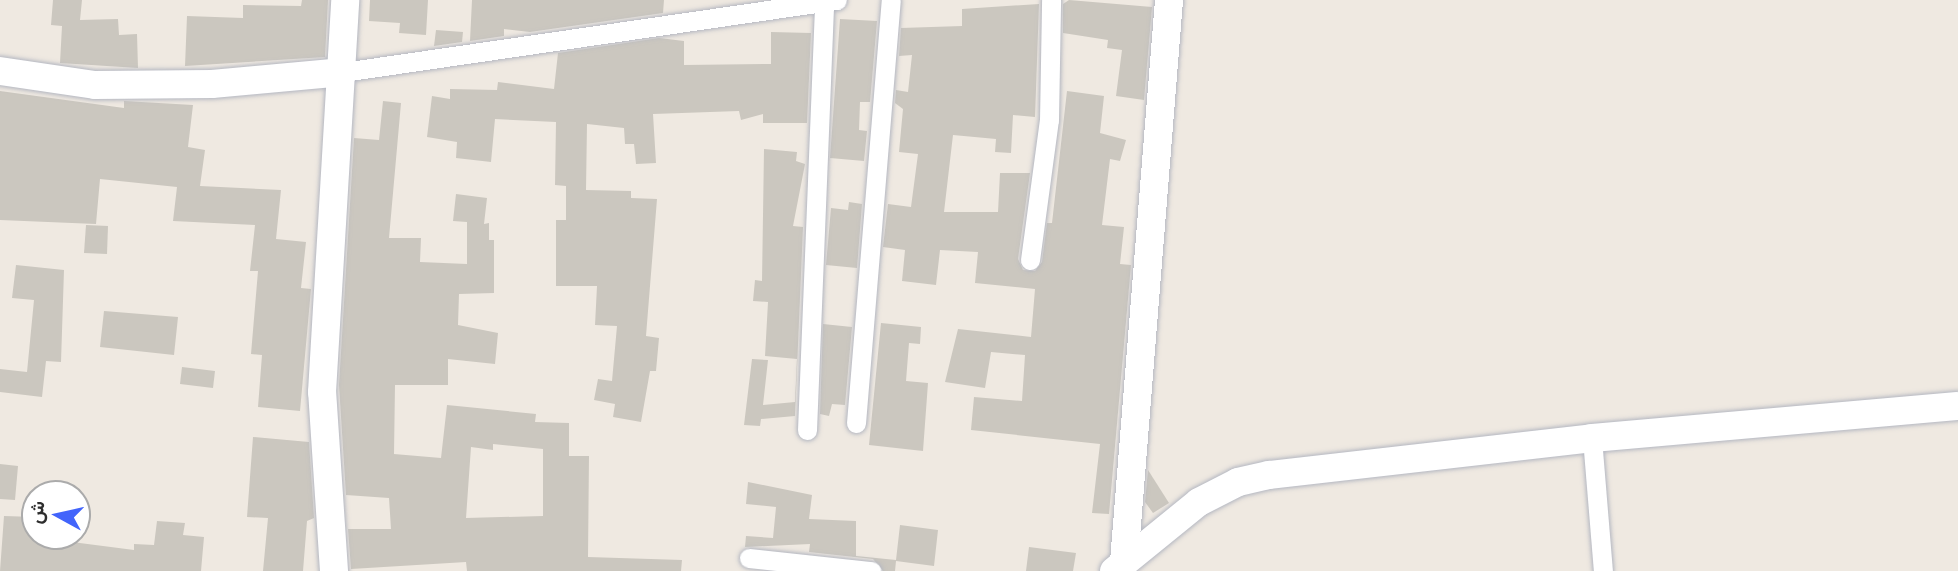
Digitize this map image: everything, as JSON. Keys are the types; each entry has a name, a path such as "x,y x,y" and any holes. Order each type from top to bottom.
{"street":[{"path":"334,571 322,392 345,0"},
{"path":"856,423 891,0"},
{"path":"1030,260 1049,120 1051,0"},
{"path":"1120,568 1169,0"},
{"path":"0,71 95,85 212,84 342,72 831,1 807,430"},
{"path":"1120,568 1199,502 1238,482 1592,438 1958,406"},
{"path":"1592,438 1604,571"},
{"path":"750,558 871,571"}],"building":[{"path":"53,0 82,0 80,20 118,19 119,35 137,34 138,68 60,63 62,26 51,25"},
{"path":"302,0 328,0 325,57 185,66 187,16 243,18 243,5 301,6"},
{"path":"370,0 428,0 426,35 399,33 400,23 369,21"},
{"path":"472,0 664,0 663,13 530,32 504,29 504,36 470,41"},
{"path":"1069,0 1152,7 1144,100 1116,96 1122,50 1107,48 1108,40 1063,33 1063,4"},
{"path":"1039,4 1035,117 1013,115 1011,153 995,152 996,139 953,135 944,212 998,212 1000,173 1030,173 1018,259 1023,270 1035,271 1042,262 1047,223 1052,223 1067,91 1104,96 1100,133 1126,140 1120,161 1110,159 1102,225 1124,227 1120,264 1131,265 1109,514 1092,513 1100,444 971,430 974,397 1022,401 1025,355 991,352 985,388 945,382 958,329 1031,337 1035,289 975,283 978,252 940,250 936,285 902,281 905,250 883,247 888,204 911,207 918,154 899,152 903,109 895,103 896,90 908,92 912,55 899,56 901,28 962,26 962,9"},
{"path":"840,19 877,21 870,102 860,102 859,130 867,131 864,161 830,158"},
{"path":"436,30 463,32 462,42 434,46"},
{"path":"771,32 811,33 807,123 763,123 763,114 741,120 739,111 653,114 656,163 636,164 634,144 625,144 624,128 587,124 586,190 631,191 631,198 657,199 646,336 659,338 656,371 650,371 641,422 613,417 615,404 594,400 598,379 612,381 617,326 595,325 597,286 556,286 556,220 566,220 566,186 555,185 556,122 495,119 491,162 456,158 457,142 427,137 432,96 450,99 450,89 497,90 498,82 554,89 558,53 659,38 684,41 684,65 771,64"},
{"path":"0,91 124,108 124,101 193,105 188,147 205,150 200,186 281,190 276,239 306,242 301,288 311,289 300,411 258,407 262,355 251,354 258,271 250,271 255,225 173,221 177,187 100,179 96,224 0,220"},
{"path":"383,101 401,103 389,238 421,238 420,262 467,264 467,222 453,221 456,194 487,198 484,224 489,223 489,240 494,240 494,293 459,294 458,325 498,333 495,364 448,359 448,385 395,385 394,454 441,458 447,405 536,414 535,422 569,423 569,456 589,456 588,557 682,560 681,571 467,571 466,562 351,569 348,529 391,529 389,498 346,495 339,385 354,138 379,140","holes":["493,444 543,449 543,516 466,518 471,447 493,450"]},
{"path":"764,149 797,152 796,161 805,164 793,226 803,227 795,416 761,419 760,426 744,425 752,359 768,360 763,405 795,402 797,359 765,356 768,302 753,301 755,280 762,281"},
{"path":"849,202 862,204 857,268 826,265 831,208 848,210"},
{"path":"86,225 108,226 107,254 84,253"},
{"path":"16,265 64,270 61,362 46,361 42,397 0,392 0,369 27,372 34,300 12,298"},
{"path":"104,311 178,317 174,355 100,347"},
{"path":"881,323 921,327 920,344 909,343 906,381 928,383 923,451 869,445"},
{"path":"823,324 852,327 845,405 832,404 829,416 820,414"},
{"path":"182,367 215,371 213,388 180,384"},
{"path":"253,437 309,442 314,518 307,521 303,571 263,571 268,518 247,517"},
{"path":"0,464 18,466 15,500 0,499"},
{"path":"1148,470 1169,503 1153,513 1145,502"},
{"path":"748,482 812,495 809,519 856,521 856,556 896,560 900,525 938,530 934,566 896,561 895,571 883,571 873,559 809,552 810,544 745,547 746,536 773,538 776,507 746,504"},
{"path":"4,516 21,517 21,550 91,550 91,544 134,550 134,544 154,545 157,521 185,523 183,535 204,537 201,571 0,571"},
{"path":"1029,547 1076,553 1073,571 1026,571"}]}
